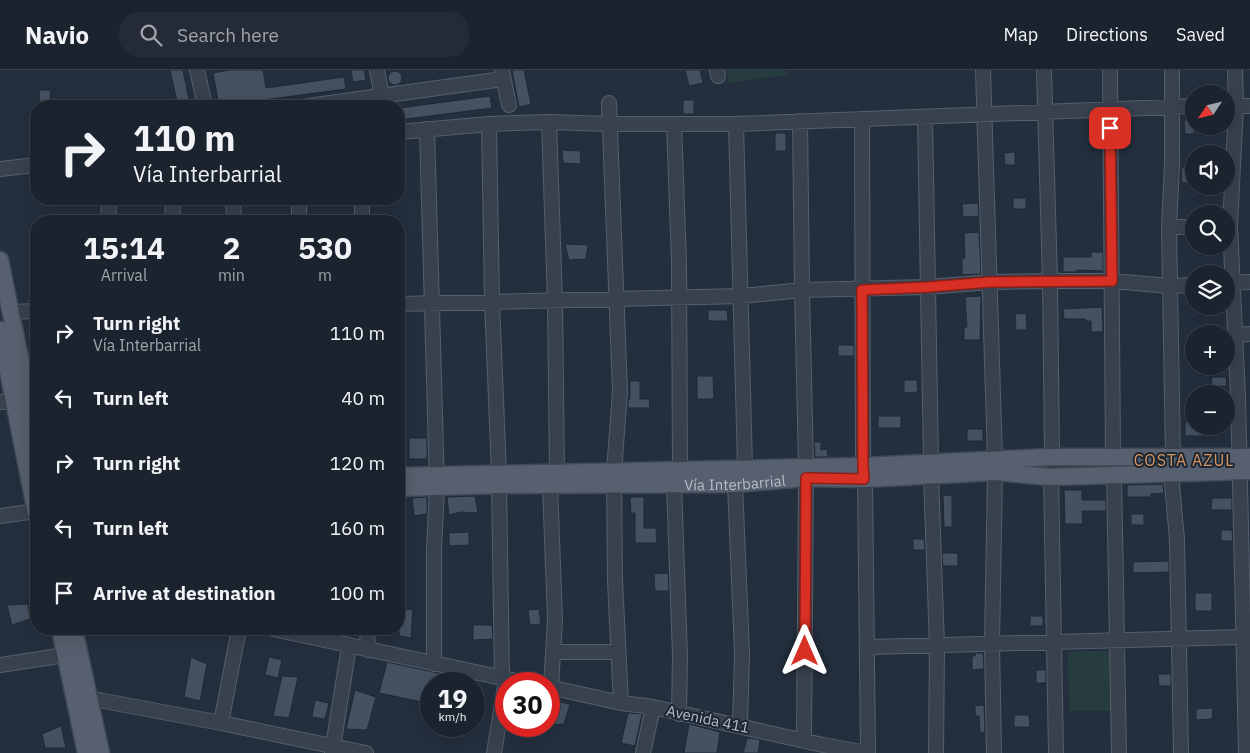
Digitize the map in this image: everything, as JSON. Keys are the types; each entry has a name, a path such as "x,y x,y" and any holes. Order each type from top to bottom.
{"main road":[{"path":"0,260 11,312 30,372"},
{"path":"0,330 7,401 30,480"},
{"name":"Vía Interbarrial","path":"405,487 437,481 677,477 746,467 806,472 931,469 995,466 1052,457 1113,457 1172,465"},
{"name":"Vía Interbarrial","path":"995,466 1051,476 1114,474 1172,465 1244,464"},
{"name":"Vía Interbarrial","path":"677,477 735,484 806,472"},
{"name":"Vía Interbarrial","path":"405,477 437,481"},
{"path":"61,635 86,753"},
{"path":"75,635 101,753"}],"street":[{"path":"197,70 204,100"},
{"path":"377,70 382,96"},
{"path":"983,70 986,114 995,466 992,644 994,753"},
{"path":"1044,70 1050,281 1052,457"},
{"path":"1110,70 1113,457"},
{"path":"1172,70 1169,227 1172,465 1177,540 1181,753"},
{"path":"1230,205 1238,106 1235,70"},
{"path":"352,100 503,75 509,104"},
{"path":"609,103 608,124 620,392 614,478 615,580 621,703"},
{"path":"405,131 489,124 549,122 736,124 1185,106"},
{"path":"925,117 931,469 937,646 936,753"},
{"path":"862,119 862,290 868,753"},
{"path":"800,121 806,472 804,741"},
{"path":"549,122 555,301 553,479 555,620 551,672"},
{"path":"489,124 492,302 504,672"},
{"path":"674,124 679,297 677,477 679,714"},
{"path":"736,124 746,467"},
{"path":"427,129 437,481 434,550 434,664"},
{"path":"0,169 30,166"},
{"path":"1169,227 1185,227"},
{"path":"405,304 742,296 802,290 862,290 990,282 1112,281 1170,286 1185,285"},
{"path":"1235,283 1250,282"},
{"path":"11,312 30,311"},
{"path":"1235,336 1250,334"},
{"path":"1235,342 1244,394 1246,599 1242,637 1247,661 1248,722 1246,753"},
{"path":"1114,474 1119,753"},
{"path":"1051,476 1056,753"},
{"path":"735,484 742,653 740,726"},
{"path":"0,516 30,500"},
{"path":"221,723 238,635"},
{"path":"313,635 349,646 495,677"},
{"path":"367,635 368,650"},
{"path":"868,647 1242,637"},
{"path":"332,749 349,646"},
{"path":"553,652 618,652"},
{"path":"0,665 66,655"},
{"name":"Avenida 411","path":"560,689 740,726 804,741 822,749 868,753"},
{"path":"88,698 221,723 332,749 366,753"},
{"path":"643,753 653,707"},
{"path":"494,753 496,737"}],"green space":[{"path":"726,70 785,70 789,75 729,83"},
{"path":"1068,651 1111,651 1111,711 1069,711"}],"building":[{"path":"170,70 183,70 189,100 177,100"},
{"path":"230,70 263,70 266,88 344,77 346,89 264,100 218,100 213,73"},
{"path":"351,70 364,70 366,80 353,82"},
{"path":"512,70 524,70 531,104 519,107"},
{"path":"685,70 700,70 703,83 689,86"},
{"path":"392,71 398,71 402,78 398,85 392,85 388,81 388,75"},
{"path":"39,90 50,90 51,100 40,100"},
{"path":"490,96 492,108 405,119 405,107"},
{"path":"683,100 694,100 694,114 683,114"},
{"path":"775,133 786,133 786,151 775,151"},
{"path":"562,150 580,151 581,164 563,163"},
{"path":"1015,152 1015,165 1005,165 1004,153"},
{"path":"1181,168 1185,168 1185,183 1182,183"},
{"path":"1013,198 1026,198 1026,209 1013,209"},
{"path":"978,203 979,216 963,217 962,204"},
{"path":"979,232 981,274 962,275 962,258 965,258 964,233"},
{"path":"565,244 588,245 586,259 569,260"},
{"path":"1091,252 1103,252 1103,271 1077,270 1077,272 1063,272 1063,257 1091,257"},
{"path":"981,296 980,340 964,340 964,327 967,327 965,297"},
{"path":"1102,307 1103,332 1091,332 1091,321 1085,321 1085,319 1064,319 1063,309"},
{"path":"708,310 727,310 728,321 708,321"},
{"path":"1026,313 1027,330 1016,330 1015,314"},
{"path":"838,345 854,345 854,356 838,356"},
{"path":"697,376 713,376 714,399 697,399"},
{"path":"1211,377 1226,377 1227,385 1212,385"},
{"path":"904,380 917,380 918,392 904,393"},
{"path":"630,381 640,381 640,399 649,399 650,408 628,408"},
{"path":"878,416 901,416 901,428 878,428"},
{"path":"967,429 983,429 983,441 967,441"},
{"path":"1185,435 1204,435 1204,436"},
{"path":"409,438 427,438 427,459 409,459"},
{"path":"814,442 821,442 821,450 827,449 828,457 815,457"},
{"path":"1163,484 1164,493 1151,494 1151,497 1127,497 1127,485"},
{"path":"1064,490 1082,490 1082,500 1106,500 1106,511 1082,511 1083,524 1065,524"},
{"path":"943,495 952,496 952,527 944,527"},
{"path":"475,496 478,513 461,512 449,515 447,497"},
{"path":"427,497 427,514 414,516 412,498"},
{"path":"630,497 644,497 644,528 656,528 657,543 635,543 635,513 631,513"},
{"path":"1212,498 1232,498 1232,510 1211,510"},
{"path":"1131,514 1144,514 1144,525 1131,525"},
{"path":"1221,530 1232,530 1233,541 1221,541"},
{"path":"469,532 469,545 449,546 449,533"},
{"path":"913,539 924,539 925,550 913,550"},
{"path":"942,553 958,553 958,566 943,566"},
{"path":"1169,561 1169,572 1133,573 1133,562"},
{"path":"668,573 669,591 655,591 654,574"},
{"path":"1195,593 1212,593 1212,611 1195,611"},
{"path":"28,604 30,619 12,625 7,605"},
{"path":"413,609 411,638 399,636 405,635 405,610"},
{"path":"539,609 541,624 530,625 528,610"},
{"path":"1030,616 1043,616 1043,626 1030,626"},
{"path":"473,625 492,625 493,639 473,640"},
{"path":"975,653 983,653 984,669 972,670 972,656 975,656"},
{"path":"191,657 207,664 200,701 184,697"},
{"path":"269,657 282,660 278,678 265,675"},
{"path":"387,662 433,672 420,672 420,702 379,693"},
{"path":"1036,670 1046,670 1046,683 1036,683"},
{"path":"1158,674 1171,674 1171,686 1159,686"},
{"path":"282,676 298,677 289,718 273,716"},
{"path":"355,690 376,697 367,730 346,729"},
{"path":"315,700 329,703 325,719 312,717"},
{"path":"560,702 570,704 564,724 560,724"},
{"path":"984,705 985,732 980,733 979,716 975,716 975,706"},
{"path":"1213,708 1212,719 1196,720 1196,709"},
{"path":"628,713 642,714 635,746 621,743"},
{"path":"1014,715 1029,715 1030,727 1014,727"},
{"path":"689,724 720,732 717,753 684,753"},
{"path":"61,726 66,748 45,748 42,734"},
{"path":"747,739 760,740 758,753 743,753"}],"district":[{"name":"COSTA AZUL","path":"1184,460"}],"route":[{"path":"805,651 806,478 864,479 862,290 990,282 1112,281 1110,128"}]}
